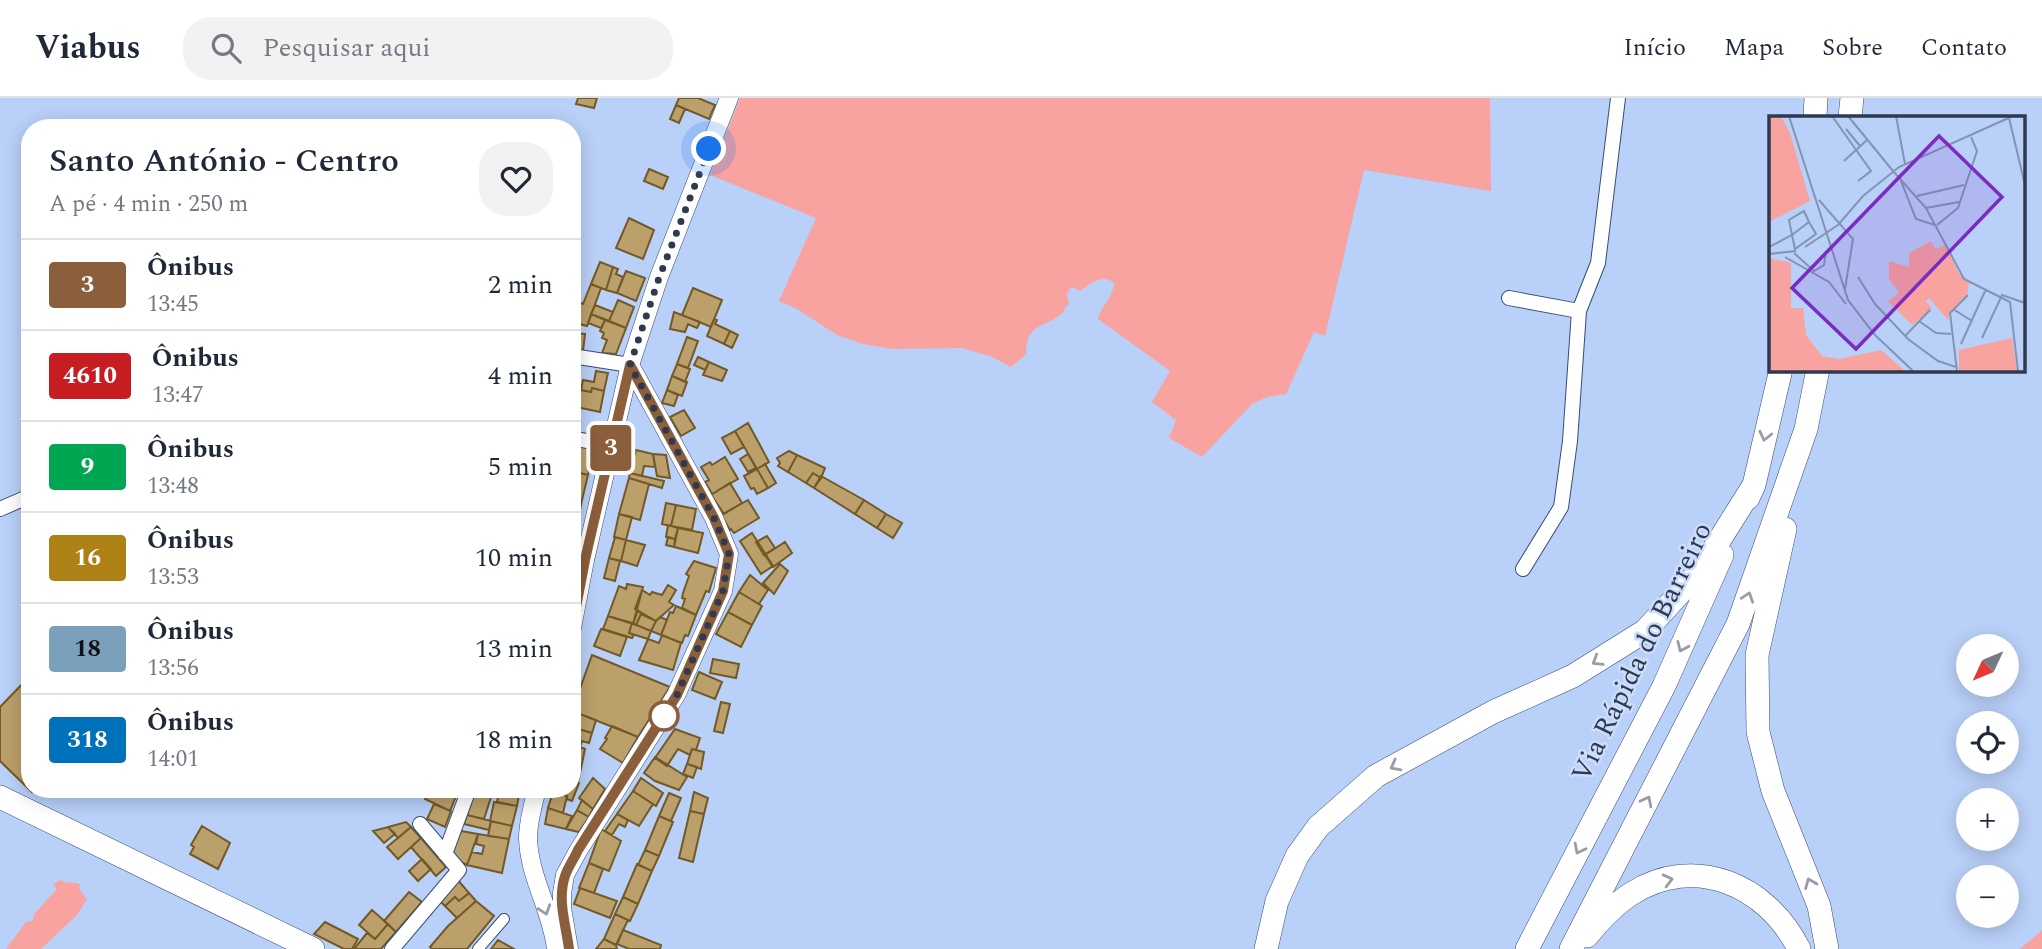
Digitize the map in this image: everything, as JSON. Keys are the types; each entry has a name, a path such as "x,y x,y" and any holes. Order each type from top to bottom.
{"main road":[{"path":"1815,116 1816,98"},
{"path":"1850,116 1852,98"},
{"name":"Via Rápida do Barreiro","path":"1527,949 1664,686 1754,485 1781,371"},
{"path":"1818,371 1757,655 1758,732 1773,791 1819,905 1828,949"},
{"path":"1571,949 1738,624 1807,429"},
{"path":"1266,949 1277,901 1297,856 1318,827 1376,776 1493,712 1573,676 1644,631 1700,571 1754,485"},
{"path":"0,797 313,949"},
{"path":"1576,949 1613,908 1631,894 1648,885 1688,876 1711,878 1749,891 1779,916 1799,949"}],"street":[{"path":"581,547 611,446 630,365 659,278 729,98"},
{"path":"1523,569 1561,507 1570,441 1579,311 1598,263 1618,98"},
{"path":"1509,298 1579,311"},
{"path":"581,357 630,365"},
{"path":"569,949 562,908 565,875 578,850 677,695 723,591 729,554 714,518 630,365"},
{"path":"581,440 611,446"},
{"path":"0,509 21,500"},
{"path":"445,854 466,798"},
{"path":"535,798 528,839 556,949"},
{"path":"392,949 459,870 420,824"},
{"path":"534,871 545,880 551,881 565,875"},
{"path":"478,949 504,919"}],"shaded area":[{"path":"740,98 1490,98 1491,191 1364,170 1325,336 1314,332 1286,394 1267,397 1252,404 1202,457 1169,438 1176,420 1152,402 1170,371 1098,319 1113,288 1114,283 1110,280 1101,279 1080,291 1071,287 1067,294 1069,304 1064,312 1033,331 1029,336 1026,354 1011,367 990,356 961,348 892,349 863,344 837,335 797,309 779,301 816,218 710,175"},
{"path":"61,880 65,883 80,884 79,889 87,899 77,915 41,949 6,949 26,922 32,921 35,913 57,889 53,884"},
{"path":"2041,931 2042,949 2020,949"}],"building":[{"path":"578,98 597,98 594,108 576,104"},
{"path":"679,98 698,98 715,105 709,119 676,105"},
{"path":"676,105 685,109 679,123 670,119"},
{"path":"649,169 668,177 663,189 644,181"},
{"path":"629,218 654,230 643,259 616,248"},
{"path":"600,262 613,267 606,290 591,284"},
{"path":"613,267 618,269 616,274 623,277 617,293 606,290"},
{"path":"626,271 645,278 636,301 617,293"},
{"path":"591,284 601,288 587,326 581,324 581,303 583,304"},
{"path":"693,288 722,300 711,327 682,315"},
{"path":"618,300 634,307 626,328 609,321"},
{"path":"595,305 613,312 609,321 591,314"},
{"path":"674,312 700,322 697,328 688,324 685,332 670,329"},
{"path":"591,314 605,320 601,328 588,323"},
{"path":"714,319 717,320 715,324 730,331 724,344 707,336"},
{"path":"605,320 626,328 616,354 602,353 607,340 602,338 604,333 600,331"},
{"path":"730,331 738,335 732,348 724,344"},
{"path":"581,334 585,334 581,351"},
{"path":"687,337 698,341 688,368 677,364"},
{"path":"698,357 709,362 705,370 694,365"},
{"path":"709,362 727,370 722,381 703,375"},
{"path":"677,364 690,369 685,382 672,376"},
{"path":"596,371 608,373 604,391 592,388 591,392 581,390 583,380 594,382"},
{"path":"672,376 687,382 682,396 667,390"},
{"path":"592,388 604,391 600,412 581,408 581,390 591,392"},
{"path":"667,390 678,395 674,406 662,403"},
{"path":"684,410 695,428 681,436 670,417"},
{"path":"748,423 769,462 757,469 735,431"},
{"path":"735,431 744,447 731,454 722,438"},
{"path":"581,445 594,448 588,475 581,473"},
{"path":"636,450 653,454 655,467 644,466 642,476 630,473"},
{"path":"789,451 797,455 788,472 778,466 780,463 777,458"},
{"path":"653,454 666,455 670,478 657,476"},
{"path":"748,454 756,468 748,472 740,459"},
{"path":"797,455 825,468 821,478 813,473 806,483 788,472"},
{"path":"725,457 738,479 712,494 705,482 709,480 701,467 710,462 712,465"},
{"path":"765,464 776,483 768,488 757,469"},
{"path":"757,469 768,488 757,494 744,476"},
{"path":"581,473 588,475 581,500"},
{"path":"630,473 664,481 662,488 629,478"},
{"path":"813,473 821,478 814,488 806,483"},
{"path":"821,476 864,500 855,514 814,488"},
{"path":"629,478 649,484 640,520 619,514"},
{"path":"730,483 742,503 724,514 711,495"},
{"path":"748,500 759,518 734,533 721,515"},
{"path":"864,500 886,514 877,528 855,514"},
{"path":"666,503 676,505 671,526 662,524"},
{"path":"676,505 696,509 692,530 671,526"},
{"path":"619,514 632,517 626,540 614,537"},
{"path":"886,514 902,523 893,538 877,528"},
{"path":"668,525 678,528 675,539 666,537"},
{"path":"678,528 703,533 698,553 674,547"},
{"path":"752,533 773,566 761,574 740,541"},
{"path":"767,536 775,548 764,555 756,542"},
{"path":"615,537 626,540 621,561 609,558"},
{"path":"668,537 675,539 674,547 666,545"},
{"path":"626,540 645,545 637,566 621,561"},
{"path":"785,542 792,553 773,567 765,555"},
{"path":"609,558 620,561 615,581 604,578"},
{"path":"694,561 716,568 709,592 706,591 696,615 682,608 685,599 682,598 683,593 689,576 686,574"},
{"path":"780,564 788,571 774,594 763,583"},
{"path":"750,575 768,590 759,604 739,592"},
{"path":"627,584 643,587 633,624 608,616 619,586 626,589"},
{"path":"668,585 676,590 669,602 674,605 656,621 635,609 642,590 650,595 652,592 662,595"},
{"path":"739,592 762,606 752,625 728,612"},
{"path":"676,606 696,615 688,636 685,635 682,643 661,635 670,612 673,613"},
{"path":"638,610 641,614 636,625 633,624"},
{"path":"728,612 752,625 741,647 716,634"},
{"path":"641,614 656,621 651,631 636,625"},
{"path":"608,616 632,623 629,633 634,635 632,638 603,629"},
{"path":"660,617 667,620 661,635 651,631"},
{"path":"632,623 651,631 648,639 629,633"},
{"path":"601,629 627,637 620,656 594,646"},
{"path":"662,635 681,643 673,670 639,660 648,639 659,643"},
{"path":"592,655 670,687 638,737 581,715 581,686"},
{"path":"713,659 739,664 736,678 710,673"},
{"path":"699,672 722,682 715,699 692,690"},
{"path":"21,685 21,781 0,761 0,707"},
{"path":"721,702 730,704 723,733 714,731"},
{"path":"581,714 596,720 592,733 581,730"},
{"path":"612,726 638,737 623,763 600,749"},
{"path":"675,729 700,738 696,750 692,749 690,755 678,749 667,766 655,758"},
{"path":"581,730 592,733 589,743 582,741 581,744"},
{"path":"581,747 585,749 581,768"},
{"path":"692,749 704,752 701,769 687,764"},
{"path":"655,757 687,777 679,790 655,781 644,773"},
{"path":"687,764 697,767 693,778 683,774"},
{"path":"593,778 605,789 593,809 579,798"},
{"path":"641,778 663,793 656,806 633,791"},
{"path":"633,791 653,804 639,826 617,814"},
{"path":"694,792 708,798 704,814 690,811"},
{"path":"669,793 681,798 671,821 659,816"},
{"path":"425,798 455,798 450,811"},
{"path":"473,798 491,798 484,819 467,815"},
{"path":"498,798 518,798 517,806 497,802"},
{"path":"551,798 567,798 563,813 548,808"},
{"path":"582,800 593,809 589,817 577,810"},
{"path":"494,802 517,806 512,826 490,821"},
{"path":"434,804 451,811 445,827 427,819"},
{"path":"548,808 572,816 566,829 545,824"},
{"path":"577,810 589,817 579,832 566,829"},
{"path":"690,811 704,814 693,862 679,858"},
{"path":"617,814 628,820 625,827 619,824 612,835 605,831"},
{"path":"467,815 491,821 489,830 464,824"},
{"path":"659,816 673,822 659,856 645,850"},
{"path":"491,821 512,826 509,839 488,836"},
{"path":"406,822 411,827 398,838 388,827"},
{"path":"202,826 230,843 218,869 190,854 194,847 191,845"},
{"path":"388,827 395,834 384,843 373,831"},
{"path":"411,827 421,838 398,859 387,847"},
{"path":"601,829 621,841 609,871 589,863"},
{"path":"461,831 478,834 467,865 451,857"},
{"path":"478,834 509,839 502,873 467,865 472,852 482,854 484,846 476,844"},
{"path":"421,838 446,867 436,876 411,847"},
{"path":"645,850 659,856 652,871 638,865"},
{"path":"422,859 431,869 418,881 409,871"},
{"path":"589,863 603,869 594,893 579,888"},
{"path":"637,864 652,871 638,904 623,897"},
{"path":"457,879 469,893 459,901 455,897 445,906 438,899"},
{"path":"580,888 617,901 610,918 574,904"},
{"path":"409,892 422,902 396,932 384,921"},
{"path":"469,893 476,901 457,918 445,906 455,897 459,901"},
{"path":"623,897 638,904 630,921 615,914"},
{"path":"476,901 494,916 467,949 432,949 430,947 448,926"},
{"path":"372,910 388,924 375,939 359,925"},
{"path":"615,914 628,920 616,945 604,939"},
{"path":"325,922 358,939 352,949 344,949 314,934"},
{"path":"388,924 396,932 381,949 354,949 367,933 375,939"},
{"path":"623,930 661,945 660,949 629,949 617,944"},
{"path":"604,939 616,945 617,949 596,949"},
{"path":"498,940 514,949 491,949"}],"bus line":[{"name":"3","path":"569,949 562,908 565,875 578,850 677,695 723,591 729,554 714,518 630,365 581,581"}],"route":[{"path":"664,716 677,695 723,591 729,554 714,518 630,365 659,278 709,149"}]}
